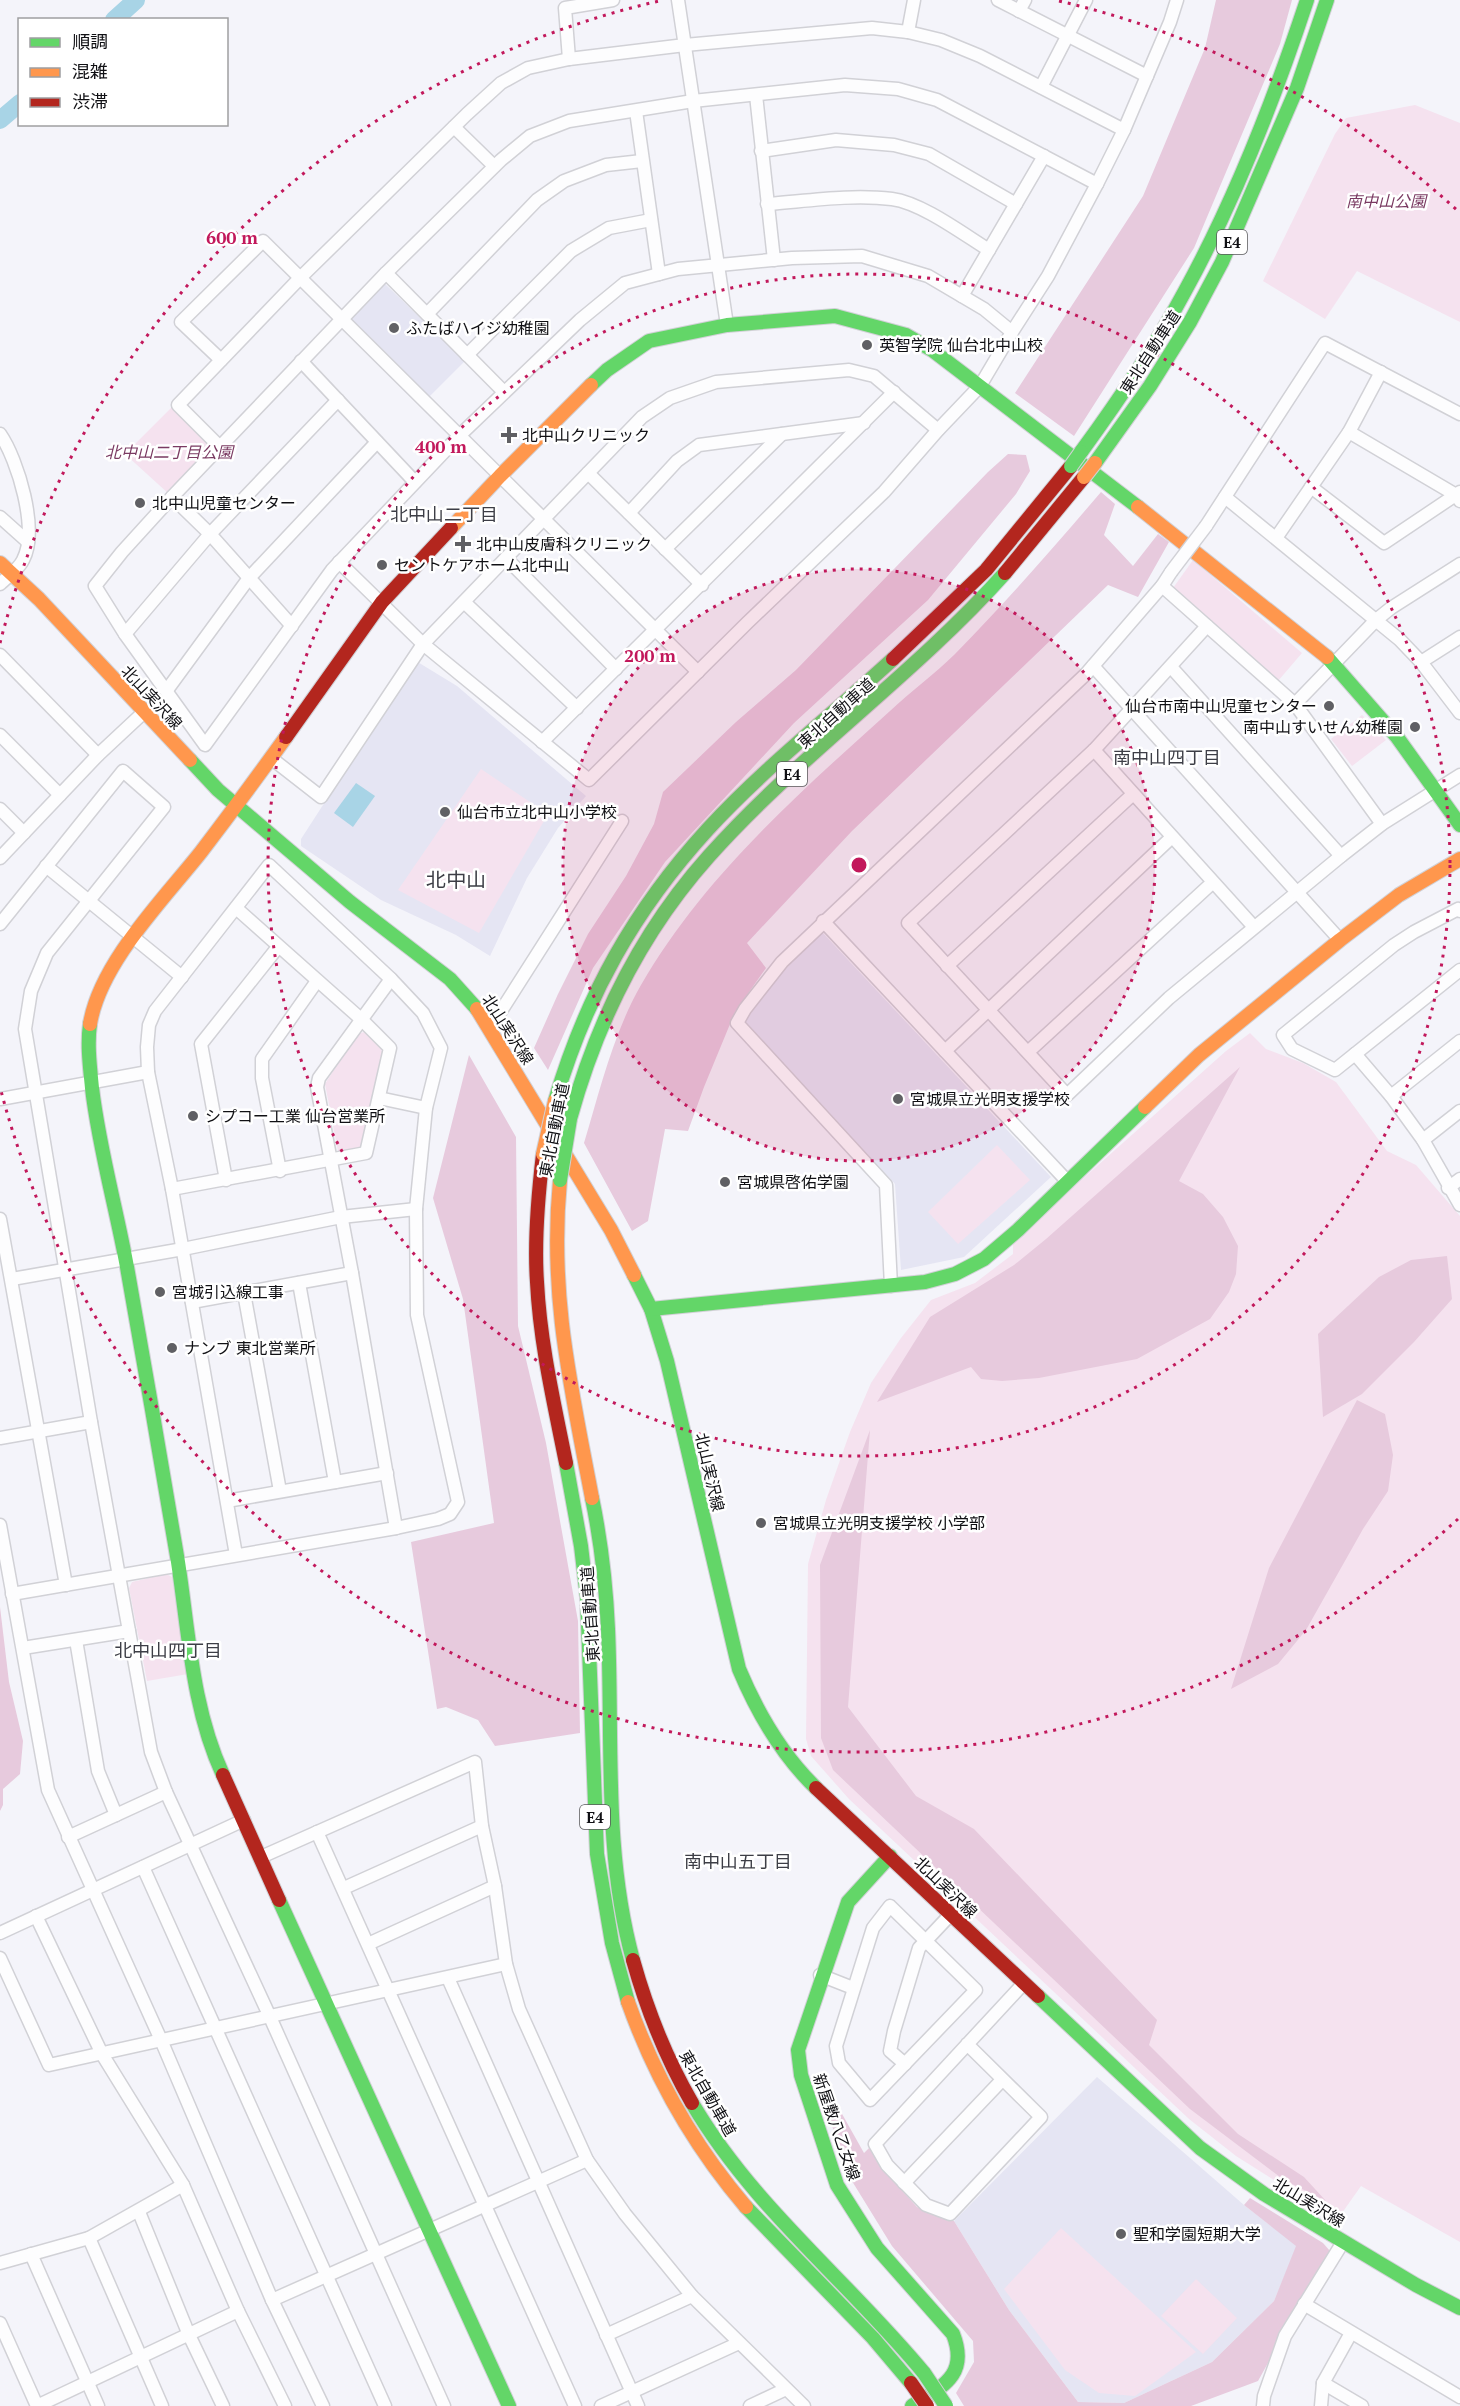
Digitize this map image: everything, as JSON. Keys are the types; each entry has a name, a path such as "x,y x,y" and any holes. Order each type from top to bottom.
{"main road":[{"name":"東北自動車道","path":"927,2406 866,2329 750,2210 704,2152 678,2112 649,2055 621,1978 607,1925 597,1852 590,1663 581,1545 550,1387 537,1299 536,1218 543,1154 555,1101 572,1045 588,1005 628,933 680,860 734,802 958,600 1020,530 1071,466 1149,355 1192,282 1214,239 1278,90 1307,0"},
{"name":"東北自動車道","path":"946,2406 924,2373 885,2325 761,2199 717,2144 672,2066 638,1982 624,1923 614,1853 610,1762 610,1657 604,1570 593,1495 569,1383 559,1307 555,1246 560,1180 570,1119 586,1062 612,997 637,952 679,892 736,827 912,667 987,593 1051,519 1095,463 1150,386 1190,322 1222,262 1298,88 1327,0"},
{"path":"509,2406 214,1756 204,1722 192,1671 178,1565 92,1083 89,1038 93,1010 112,963 236,807 382,602 500,477 607,370 649,340 727,325 835,316 906,335 932,350 1250,594 1334,663 1397,737 1460,825"},
{"name":"北山実沢線","path":"0,563 75,637 143,713 236,807 350,902 450,979 488,1024 611,1230 651,1309 667,1361 739,1669 770,1731 805,1777 1200,2148 1264,2194 1460,2308"},
{"path":"651,1309 926,1282 955,1274 984,1259 1068,1182 1199,1055 1340,940 1400,895 1460,859"},
{"name":"新屋敷八乙女線","path":"890,1856 848,1902 834,1935 800,2039 799,2064 814,2121 837,2185 877,2248 953,2334 961,2358 954,2376 912,2406"}],"street":[{"path":"568,59 565,8 613,0"},
{"path":"678,0 727,325"},
{"path":"908,32 914,0"},
{"path":"998,0 1022,5 1068,36 1148,76"},
{"path":"1041,87 1086,0"},
{"path":"339,562 423,644 589,780 884,492 980,386 1048,276 1097,184 1148,76 1177,0"},
{"path":"220,447 178,405 300,278 454,127 501,83 528,68 568,59 685,45 872,28 908,32 941,40 980,56 1124,130"},
{"path":"1012,332 984,309 928,276 862,256 774,260 678,269 625,283 580,320 504,392 339,562 205,745 125,634 95,586 122,552 172,497 341,319 494,166 530,136 569,121 693,101 845,85 898,89 937,100 1097,184"},
{"path":"756,94 774,260"},
{"path":"636,111 659,274"},
{"path":"454,127 494,166"},
{"path":"761,151 836,140 894,145 929,154 1016,204"},
{"path":"962,296 1044,156"},
{"path":"427,314 537,200 564,181 606,165 642,161"},
{"path":"767,204 893,199 926,212 989,250"},
{"path":"467,355 571,251 609,228 651,219"},
{"path":"221,360 181,322 263,241 698,672"},
{"path":"386,273 504,392"},
{"path":"891,1286 886,1185 737,1023 745,1009 782,962 823,921 1093,666 1162,586 1206,526 1325,343 1460,414"},
{"path":"301,361 415,482"},
{"path":"271,759 321,797 423,644 642,417 670,398 716,382 849,370 874,376 938,430"},
{"path":"1276,538 1349,432 1381,372"},
{"path":"542,742 894,392"},
{"path":"125,634 210,534 338,400"},
{"path":"629,513 677,461 699,445 864,423"},
{"path":"1311,487 1384,543 1459,496 1349,432"},
{"path":"0,434 8,445 28,518 28,542 22,562 0,584"},
{"path":"665,549 782,434"},
{"path":"167,690 249,578 377,442"},
{"path":"588,473 702,585"},
{"path":"172,497 210,534 292,626"},
{"path":"1225,497 1376,620 1421,662 1459,709"},
{"path":"0,518 28,542"},
{"path":"506,558 616,669"},
{"path":"1295,704 1376,620 1460,564"},
{"path":"1162,586 1295,704 1382,824"},
{"path":"464,602 577,708"},
{"path":"1207,626 1094,750 908,923 1067,1095 1169,998 1341,856 1382,824 1460,775"},
{"path":"1421,662 1460,637"},
{"path":"2,662 98,755"},
{"path":"1093,666 1340,940"},
{"path":"1171,667 1341,856"},
{"path":"0,858 98,755 143,713"},
{"path":"0,735 60,795"},
{"path":"1094,750 1132,795 1254,927"},
{"path":"0,924 123,771 164,807 47,953 31,991 25,1029 91,1422 151,1752 166,1792 270,2017 444,2406"},
{"path":"947,966 1132,795"},
{"path":"0,809 24,834"},
{"path":"488,1024 501,1011 622,821"},
{"path":"945,1051 1172,837"},
{"path":"12,1594 396,1528 438,1519 450,1514 458,1502 417,1315 416,1209 426,1108 441,1048 423,1013 391,979 269,865 155,1011 149,1025 147,1047 148,1072 183,1249 236,1555"},
{"path":"46,866 132,938 182,976"},
{"path":"1028,1052 1212,883"},
{"path":"172,1189 279,1171 331,1158 366,1153 379,1098 390,1048 361,1019 236,908"},
{"path":"1460,911 1458,909 1394,945 1283,1035 1292,1049 1335,1070 1460,970"},
{"path":"823,921 1068,1182"},
{"path":"226,1180 201,1044 278,947"},
{"path":"391,979 319,1078 317,1087 396,1528"},
{"path":"279,1171 262,1078 262,1059 317,981"},
{"path":"1391,1096 1460,1041"},
{"path":"1355,1054 1391,1096 1423,1140 1448,1188 1460,1205"},
{"path":"0,1099 148,1072"},
{"path":"379,1098 426,1108"},
{"path":"1423,1140 1460,1111"},
{"path":"1448,1188 1460,1179"},
{"path":"12,1279 183,1249 341,1217 416,1209"},
{"path":"0,1222 66,1585"},
{"path":"192,1302 352,1273"},
{"path":"299,1284 334,1482"},
{"path":"244,1293 280,1491"},
{"path":"0,1438 91,1422"},
{"path":"227,1501 387,1473"},
{"path":"0,1525 48,1790 160,2040 272,2300 323,2406"},
{"path":"23,1648 129,1631"},
{"path":"76,1640 98,1771 116,1815"},
{"path":"261,1857 475,1762 482,1826 495,1887 507,1964 519,2009 587,2160 625,2214 692,2296 804,2406"},
{"path":"68,1837 166,1792"},
{"path":"0,1933 244,1820"},
{"path":"344,1888 482,1826"},
{"path":"317,1832 575,2406"},
{"path":"143,1867 385,2406"},
{"path":"368,1944 495,1887"},
{"path":"890,1906 925,1941 976,1990 870,2100 839,2063 836,2046 873,1928 890,1906"},
{"path":"905,2064 890,2051 919,1948 951,1914"},
{"path":"36,1916 102,2054 183,2185 238,2311 285,2406"},
{"path":"0,1958 49,2065 270,2017 326,2002 507,1964"},
{"path":"820,1975 853,1988"},
{"path":"448,1978 638,2406"},
{"path":"967,2044 1041,2118 950,2214 926,2205 887,2165 875,2144 967,2044 1024,1983"},
{"path":"904,2183 1002,2080"},
{"path":"272,2300 587,2160"},
{"path":"0,2263 89,2238 139,2212 183,2185"},
{"path":"139,2212 189,2335 223,2406"},
{"path":"89,2238 162,2406"},
{"path":"1263,2406 1264,2396 1285,2336 1343,2242"},
{"path":"32,2254 98,2406"},
{"path":"606,2334 692,2296"},
{"path":"1304,2304 1460,2397"},
{"path":"0,2324 37,2406 238,2311"},
{"path":"1321,2406 1323,2383 1351,2333"},
{"path":"601,2406 739,2343"},
{"path":"1323,2383 1362,2406"},
{"path":"750,2406 786,2389"}],"shaded area":[{"path":"1216,0 1292,0 1280,44 1194,248 1074,436 1015,393 1143,196 1205,48"},
{"path":"384,283 465,361 429,397 351,319"},
{"path":"1008,454 1026,455 1030,471 1016,494 928,600 794,723 665,862 593,968 548,1070 534,1048 588,934 626,876 654,824 663,792 736,722 796,670"},
{"path":"1101,492 1115,504 1104,535 1133,566 1158,534 1169,542 1138,597 1108,585 852,831 747,943 766,968 735,1012 688,1131 665,1129 648,1221 632,1231 584,1143 608,1062 623,1023 641,985 666,945 723,872 755,838 787,805 955,654 1030,574"},
{"name":"仙台市立北中山小学校","path":"416,661 457,686 586,796 558,828 527,878 490,956 456,935 381,900 301,846 301,839"},
{"name":"宮城県立光明支援学校","path":"821,931 1051,1177 964,1257 901,1270 895,1184 745,1021 780,975"},
{"path":"469,1055 516,1137 518,1326 546,1443 578,1621 580,1733 495,1746 478,1720 446,1707 437,1709 411,1542 494,1523 463,1299 433,1198"},
{"path":"1240,1067 1179,1181 1203,1194 1223,1217 1238,1246 1236,1274 1229,1292 1210,1319 1137,1359 1039,1378 1002,1381 981,1379 971,1367 877,1402 930,1317 1014,1265"},
{"path":"1447,1256 1452,1299 1414,1342 1362,1394 1323,1417 1318,1334 1379,1277 1411,1260"},
{"path":"1357,1400 1385,1414 1393,1455 1388,1491 1363,1529 1306,1630 1278,1664 1231,1689 1269,1568"},
{"path":"870,1430 848,1707 916,1796 974,1829 1157,2020 1149,2045 1238,2134 1304,2177 1326,2201 1284,2180 1190,2109 833,1770 821,1738 820,1565"},
{"path":"0,1607 9,1682 23,1741 20,1774 3,1789 3,1805 0,1811"},
{"path":"819,2073 864,2153 870,2147 883,2169 917,2207 954,2221 1009,2310 1078,2402 1124,2403 1212,2362 1274,2301 1296,2246 1244,2205 1250,2198 1323,2243 1330,2251 1258,2381 1191,2406 964,2406 956,2393 974,2362 973,2341 892,2246 847,2173 816,2075"},
{"name":"聖和学園短期大学","path":"1097,2077 1244,2205 1297,2246 1274,2301 1212,2362 1124,2403 1078,2402 1009,2310 954,2221"}],"green space":[{"name":"南中山公園","path":"1415,105 1460,123 1460,322 1357,271 1325,319 1263,281 1335,134 1346,118"},
{"name":"北中山二丁目公園","path":"173,406 213,443 212,451 169,494 125,454"},
{"path":"1193,560 1302,653 1278,681 1173,588"},
{"path":"1362,715 1386,740 1352,766 1331,739"},
{"path":"481,769 548,814 479,933 398,890"},
{"path":"364,1032 380,1047 383,1054 366,1146 343,1155 338,1151 325,1084 356,1035"},
{"path":"1250,1033 1266,1049 1303,1063 1336,1082 1387,1151 1416,1165 1460,1216 1460,2242 1361,2186 1337,2220 1236,2156 1189,2119 849,1799 811,1756 806,1739 808,1564 826,1500 850,1432 871,1383 901,1338 931,1300 975,1283 1013,1254 1013,1241 1226,1051"},
{"path":"997,1145 1030,1180 958,1244 928,1212"},
{"path":"166,1574 172,1577 188,1674 147,1681 129,1588 132,1582"},
{"path":"1061,2228 1196,2352 1135,2396 1099,2393 1065,2370 1004,2289"},
{"path":"1196,2279 1237,2318 1203,2354 1161,2316"}],"water":[{"path":"356,783 375,796 353,827 334,813"}],"waterway":[{"path":"116,18 136,0"},
{"path":"0,120 18,105"}],"traffic: fast":[{"path":"1081,452 1149,353 1204,256 1253,148 1307,0"},
{"path":"1095,463 1150,386 1190,322 1222,262 1297,88 1327,0"},
{"path":"591,385 607,370 649,341 727,325 835,316 906,335 932,350 1138,507"},
{"path":"1071,466 1081,452"},
{"path":"570,1119 594,1047 624,979 662,915 685,885 744,819 933,646 1005,573"},
{"path":"1327,657 1397,737 1460,825"},
{"path":"555,1101 567,1062 598,990 615,956 657,891 681,860 729,807 893,659"},
{"path":"190,760 218,790 350,902 450,979 477,1009"},
{"path":"90,1024 89,1056 95,1110 127,1267 153,1414 178,1562 193,1670 204,1724 223,1775"},
{"path":"651,1309 925,1282 955,1274 984,1259 1018,1230 1145,1107"},
{"path":"560,1180 570,1119"},
{"path":"634,1275 651,1309 667,1361 739,1669 754,1701 781,1747 816,1788"},
{"path":"566,1463 581,1546 587,1597 597,1854 612,1943 628,2002"},
{"path":"592,1498 607,1613 613,1837 617,1878 633,1960"},
{"path":"890,1856 848,1902 798,2050 801,2075 837,2185 877,2248 953,2334 958,2360 955,2370 943,2385 912,2406"},
{"path":"279,1900 509,2406"},
{"path":"1038,1996 1200,2148 1264,2194 1416,2285 1460,2308"},
{"path":"692,2103 716,2141 772,2210 895,2339 924,2373"},
{"path":"746,2207 873,2338 911,2383"},
{"path":"924,2373 946,2406"}],"traffic: slow":[{"path":"451,528 591,385"},
{"path":"1084,477 1095,463"},
{"path":"1138,507 1327,657"},
{"path":"0,563 39,599 190,760"},
{"path":"90,1024 96,1001 119,955 201,852 286,737"},
{"path":"1145,1107 1199,1055 1340,940 1399,895 1460,859"},
{"path":"477,1009 611,1230 634,1275"},
{"path":"543,1154 555,1101"},
{"path":"560,1180 557,1222 560,1302 570,1379 592,1498"},
{"path":"628,2002 663,2084 709,2160 746,2207"}],"traffic: jam":[{"path":"893,659 986,570 1071,466"},
{"path":"1005,573 1084,477"},
{"path":"286,737 382,602 451,528"},
{"path":"543,1154 538,1202 536,1266 541,1328 566,1463"},
{"path":"223,1775 279,1900"},
{"path":"816,1788 1038,1996"},
{"path":"633,1960 658,2033 692,2103"},
{"path":"911,2383 927,2406"}],"place":[{"name":"ふたばハイジ幼稚園","path":"394,328"},
{"name":"英智学院 仙台北中山校","path":"867,345"},
{"name":"北中山クリニック","path":"509,435"},
{"name":"北中山児童センター","path":"140,503"},
{"name":"北中山皮膚科クリニック","path":"463,544"},
{"name":"セントケアホーム北中山","path":"382,565"},
{"name":"仙台市南中山児童センター","path":"1329,706"},
{"name":"南中山すいせん幼稚園","path":"1415,727"},
{"name":"仙台市立北中山小学校","path":"445,812"},
{"name":"宮城県立光明支援学校","path":"898,1099"},
{"name":"シプコー工業 仙台営業所","path":"193,1116"},
{"name":"宮城県啓佑学園","path":"725,1182"},
{"name":"宮城引込線工事","path":"160,1292"},
{"name":"ナンブ 東北営業所","path":"172,1348"},
{"name":"宮城県立光明支援学校 小学部","path":"761,1523"},
{"name":"聖和学園短期大学","path":"1121,2234"}],"district":[{"name":"北中山二丁目","path":"444,514"},
{"name":"南中山四丁目","path":"1167,757"},
{"name":"北中山","path":"456,879"},
{"name":"北中山四丁目","path":"168,1650"},
{"name":"南中山五丁目","path":"738,1861"}]}
